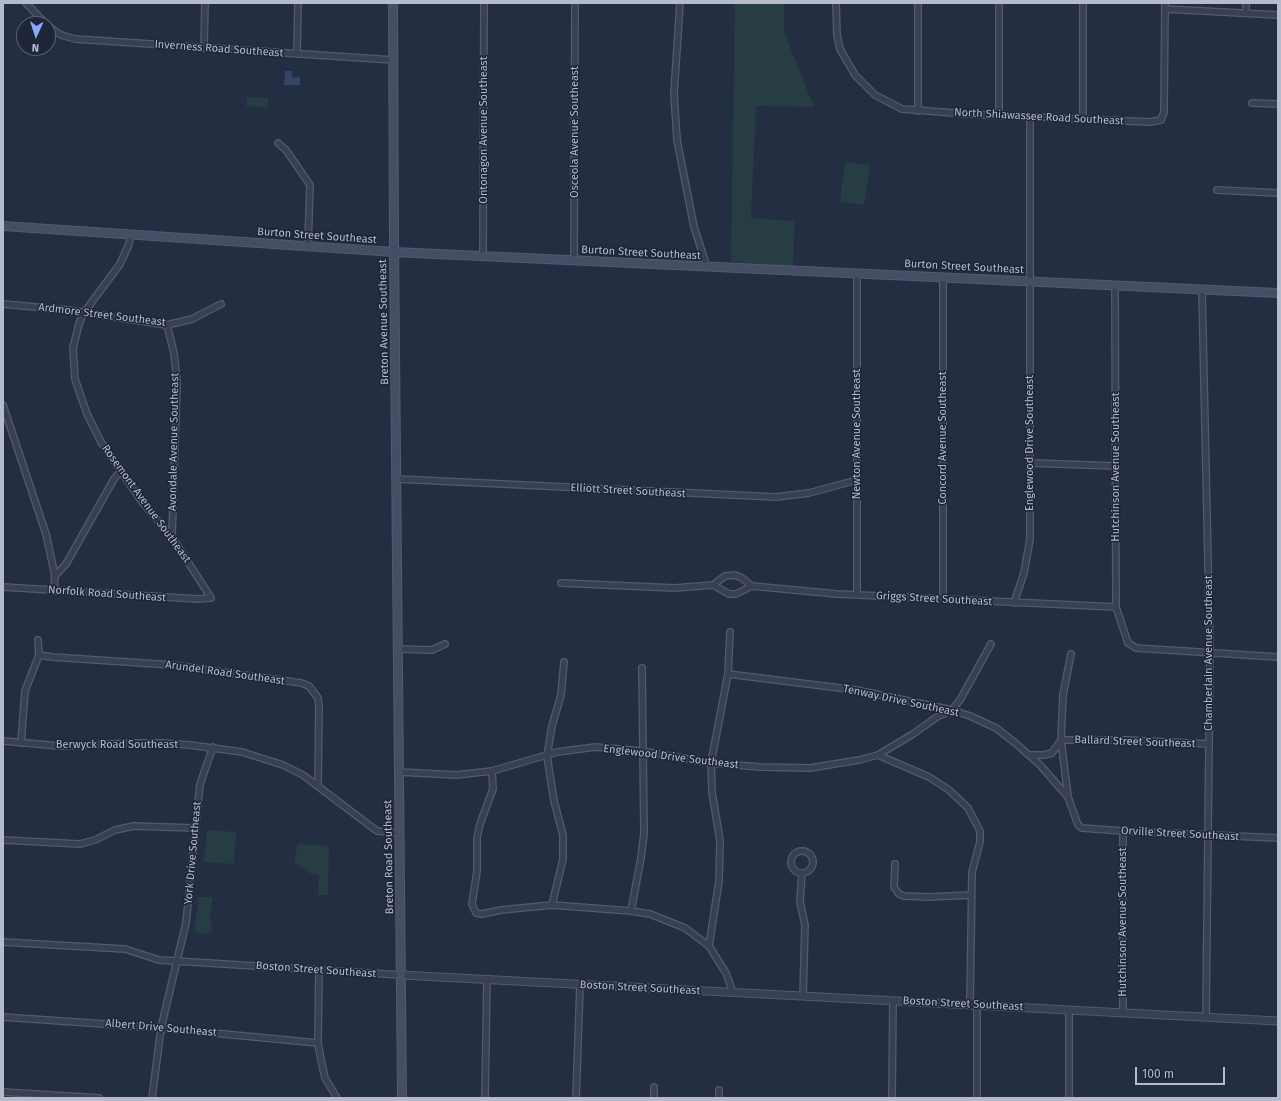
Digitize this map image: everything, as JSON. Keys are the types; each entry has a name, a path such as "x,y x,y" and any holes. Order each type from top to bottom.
{"main road":[{"name":"Breton Avenue Southeast","path":"393,3 398,616"},
{"name":"Burton Street Southeast","path":"3,226 394,252 1278,293"},
{"name":"Breton Road Southeast","path":"398,616 397,649 402,1098"}],"street":[{"path":"26,3 38,16"},
{"path":"204,48 205,3"},
{"path":"298,3 298,54"},
{"name":"Ontonagon Avenue Southeast","path":"483,256 484,3"},
{"name":"Osceola Avenue Southeast","path":"574,261 575,3"},
{"path":"680,3 674,94 677,140 694,227 708,267"},
{"name":"North Shiawassee Road Southeast","path":"836,3 836,35 840,49 855,75 875,95 902,109 1030,117 1150,122 1161,120 1164,112 1165,6"},
{"path":"918,3 918,111"},
{"path":"999,3 999,115"},
{"path":"1082,118 1083,3"},
{"path":"1246,3 1246,13"},
{"path":"1165,6 1278,15"},
{"name":"Inverness Road Southeast","path":"56,32 61,35 75,39 393,60"},
{"path":"1252,103 1278,104"},
{"name":"Englewood Drive Southeast","path":"1014,603 1024,573 1030,539 1030,117"},
{"path":"278,143 286,150 309,183 308,246"},
{"path":"1217,190 1278,193"},
{"name":"Rosemont Avenue Southeast","path":"130,234 129,244 120,264 84,314 76,333 73,348 75,378 87,414 101,442 120,472 142,502 172,537 211,598"},
{"name":"Newton Avenue Southeast","path":"857,273 857,595"},
{"name":"Concord Avenue Southeast","path":"943,277 943,599"},
{"name":"Hutchinson Avenue Southeast","path":"1115,285 1116,606 1128,643 1131,646 1210,653"},
{"name":"Chamberlain Avenue Southeast","path":"1202,289 1210,653 1206,1017"},
{"name":"Ardmore Street Southeast","path":"3,304 167,325 192,319 221,304"},
{"name":"Avondale Avenue Southeast","path":"167,325 174,353 177,382 172,537"},
{"path":"3,405 44,527 55,576 54,591"},
{"path":"1030,463 1116,466"},
{"path":"55,576 66,564 114,479 120,472"},
{"name":"Elliott Street Southeast","path":"397,479 776,497 809,493 857,480"},
{"name":"Griggs Street Southeast","path":"561,583 680,588 713,585 729,574 742,578 752,586"},
{"name":"Griggs Street Southeast","path":"713,585 729,594 736,594 752,586 857,595 1014,603 1116,606"},
{"name":"Norfolk Road Southeast","path":"3,587 198,599 211,598"},
{"path":"709,946 719,880 720,842 712,792 711,763 728,674 730,632"},
{"path":"21,743 26,691 39,655 38,640"},
{"path":"397,649 432,650 445,644"},
{"name":"Englewood Drive Southeast","path":"399,772 456,774 492,771 566,750 586,748 615,748 642,751 711,763 760,767 810,768 878,755 913,734 937,717 952,710 960,700 991,644"},
{"path":"1210,653 1278,657"},
{"path":"1068,797 1061,740 1063,696 1071,654"},
{"name":"Arundel Road Southeast","path":"39,655 172,665 301,683 309,686 318,698 319,707 318,785"},
{"path":"552,905 563,859 563,836 553,796 547,756 552,726 561,695 564,662"},
{"path":"631,911 644,833 642,668"},
{"name":"Tenway Drive Southeast","path":"728,674 856,690 952,710 992,726 1030,754 1068,797"},
{"path":"1030,754 1044,755 1052,753 1061,740"},
{"name":"Ballard Street Southeast","path":"1061,740 1126,740 1209,744"},
{"name":"Berwyck Road Southeast","path":"3,741 60,746 134,743 214,747 242,752 276,763 303,775 378,831 399,833"},
{"name":"York Drive Southeast","path":"152,1098 161,1028 186,923 194,828 200,784 214,747"},
{"path":"878,755 929,777 949,790 968,808 980,831 980,842 972,872 971,896 977,1098"},
{"path":"492,771 493,789 480,824 477,838 477,871 472,904 476,913 482,914 501,910 552,905 631,911 667,920 685,928 709,946 726,973 734,993"},
{"name":"Orville Street Southeast","path":"1068,797 1076,822 1082,828 1278,838"},
{"path":"3,840 80,844 114,830 134,826 194,828"},
{"name":"Hutchinson Avenue Southeast","path":"1123,831 1123,1013"},
{"path":"895,864 894,887 899,894 904,896 929,897 971,896"},
{"path":"802,873 800,902 805,925 803,996"},
{"name":"Boston Street Southeast","path":"3,942 125,949 159,960 319,970 1278,1021"},
{"path":"319,970 318,1043 325,1078 337,1098"},
{"path":"485,1098 487,980"},
{"path":"576,1098 580,985"},
{"path":"892,1098 893,1001"},
{"path":"1069,1010 1069,1098"},
{"name":"Albert Drive Southeast","path":"3,1017 161,1028 318,1043"},
{"path":"654,1087 654,1098"},
{"path":"719,1090 719,1098"},
{"path":"3,1092 99,1098"}],"green space":[{"path":"735,3 784,3 784,32 814,107 756,106 751,218 795,221 793,266 731,262"},
{"path":"247,97 268,98 268,108 246,106"},
{"path":"845,162 870,165 864,205 840,202"},
{"path":"207,830 236,832 234,864 204,862"},
{"path":"299,844 329,846 328,895 318,895 319,875 309,873 295,863 294,860 297,853 295,848"},
{"path":"199,897 213,897 210,914 212,933 202,934 194,931"}],"water":[{"path":"285,71 292,71 292,78 300,77 300,85 284,85"}]}
